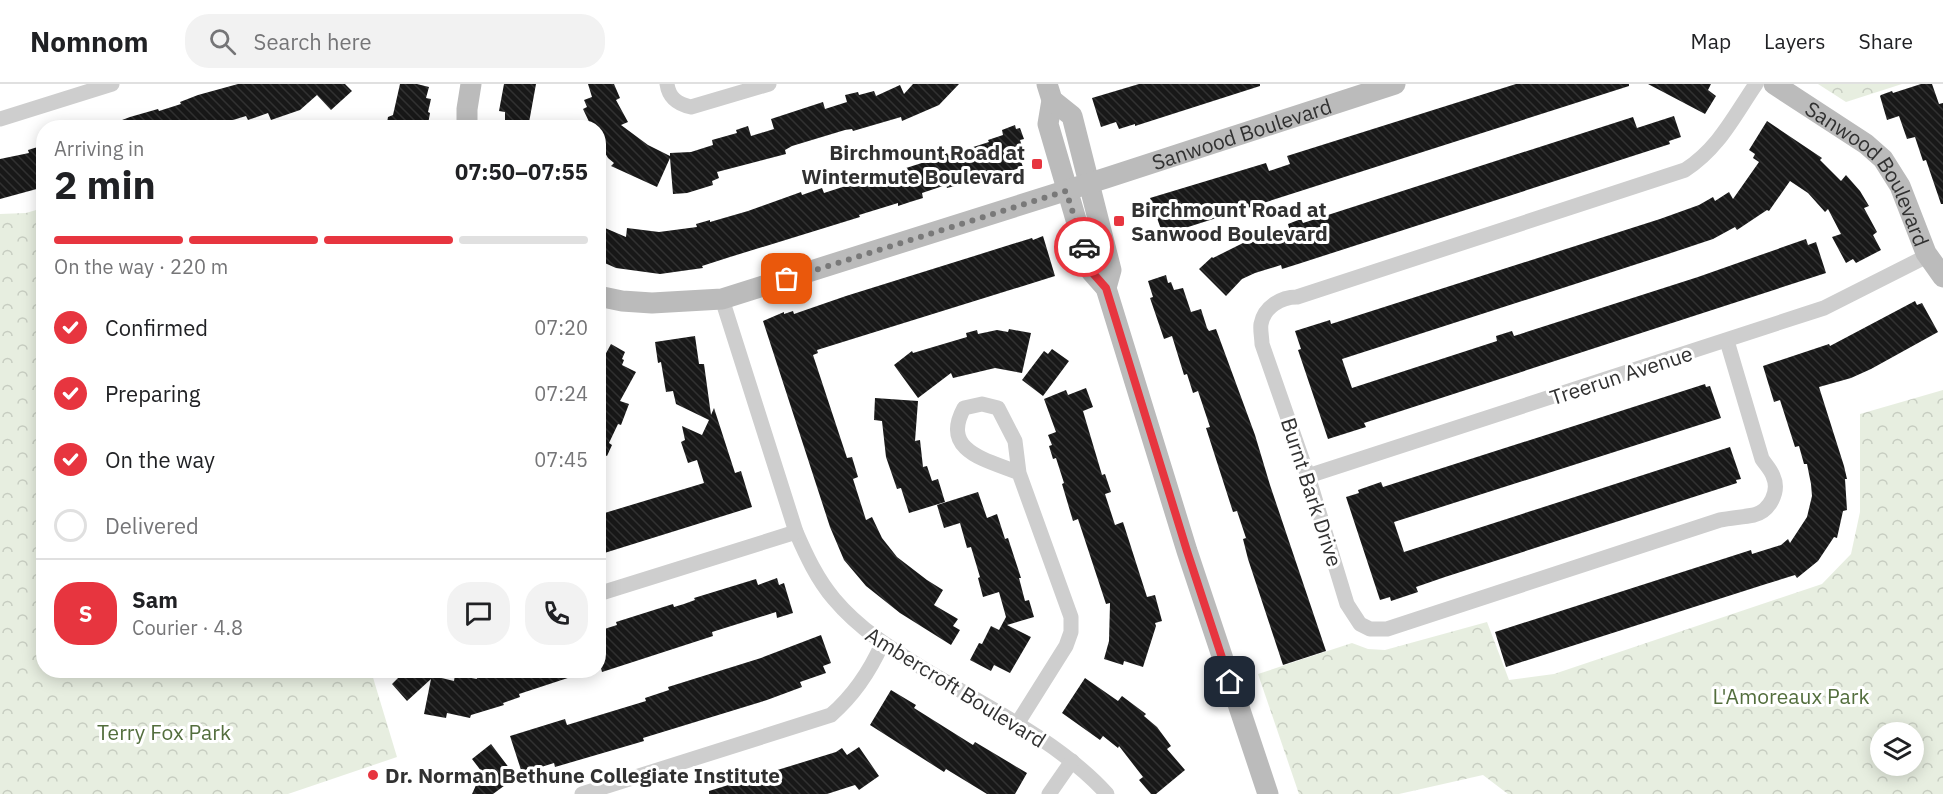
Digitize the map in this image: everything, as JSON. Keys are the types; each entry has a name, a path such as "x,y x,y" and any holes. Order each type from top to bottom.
{"street":[{"path":"0,119 112,84"},
{"path":"467,120 471,84"},
{"path":"666,84 672,98 690,107 769,84"},
{"name":"Sanwood Boulevard","path":"606,299 652,303 722,299 1088,184 1395,84"},
{"name":"Burnt Bark Drive","path":"1727,341 1760,445 1762,459 1773,474 1775,482 1772,500 1763,511 1754,515 1720,520 1387,629 1375,630 1360,624 1347,604 1308,476 1262,344 1261,325 1264,315 1282,299 1308,293 1685,170 1716,145 1756,84"},
{"name":"Sanwood Boulevard","path":"1774,84 1866,144 1883,159 1900,186 1927,256 1943,277"},
{"path":"1050,92 1072,116 1111,270 1106,288"},
{"path":"1050,92 1048,124 1066,191 1091,271 1106,288 1187,551 1268,794"},
{"name":"Treerun Avenue","path":"1308,476 1824,308 1927,256"},
{"name":"Ambercroft Boulevard","path":"722,299 796,532 811,565 830,594 857,624 882,644 1017,724 1072,761 1107,794"},
{"path":"1017,724 1066,646 1071,632 1071,617 1019,473 1015,441 998,408 982,404 964,408 957,421 957,435 967,451 1019,473"},
{"path":"606,591 796,532"},
{"path":"582,794 831,715 848,701 873,663 882,644"},
{"path":"1049,794 1072,761"}],"green space":[{"path":"1818,84 1902,84 1846,102"},
{"name":"Terry Fox Park","path":"36,210 36,678 373,678 397,757 288,794 0,794 0,214 26,213"},
{"name":"L'Amoreaux Park","path":"1943,390 1943,794 1508,794 1483,775 1399,794 1299,794 1258,674 1352,643 1368,649 1385,650 1487,622 1509,680 1554,674 1822,584 1851,554 1860,512 1860,414"}],"building":[{"path":"238,84 345,84 352,91 331,110 317,95 300,110 271,120 268,113 248,120 246,116 233,120 122,120 181,104 180,102"},
{"path":"400,84 429,87 426,98 431,99 429,120 387,120 388,117 393,115"},
{"path":"504,84 536,84 529,120 505,120 505,112 499,111"},
{"path":"588,84 614,84 620,98 616,100 628,122 621,125 648,145 670,156 670,153 691,152 713,145 712,140 737,133 736,130 748,126 751,136 774,129 771,119 823,102 825,109 847,102 845,95 858,92 859,95 874,91 876,96 900,85 904,94 913,84 959,84 939,105 902,121 901,117 853,131 852,129 845,130 792,146 785,150 786,154 717,172 719,178 712,181 713,185 687,193 673,194 670,158 657,187 611,166 614,163 606,155 606,120 588,120 583,109 587,107 584,100 592,97"},
{"path":"1139,84 1260,84 1260,86 1135,126 1135,124 1119,129 1116,122 1101,127 1092,98"},
{"path":"1516,84 1629,84 1629,86 1163,235 1150,198 1266,163 1269,171 1290,164 1287,156"},
{"path":"1648,84 1711,84 1708,90 1716,96 1705,114"},
{"path":"1921,84 1932,84 1939,104 1943,103 1943,204 1941,204 1926,160 1923,161 1915,137 1907,139 1899,116 1887,120 1880,96"},
{"path":"1674,116 1681,137 1669,141 1670,144 1282,269 1281,265 1255,273 1242,279 1226,296 1199,269 1212,257 1245,242 1289,228 1288,224 1301,219 1303,223 1633,117 1637,128"},
{"path":"1767,121 1822,158 1820,160 1841,181 1846,175 1869,206 1864,208 1877,232 1873,235 1881,250 1856,263 1853,259 1846,263 1832,237 1841,234 1828,209 1825,212 1808,193 1790,181 1769,211 1767,210 1737,230 1735,227 1713,239 1342,359 1352,388 1497,341 1496,336 1512,331 1514,336 1698,277 1806,239 1808,245 1816,242 1826,273 1364,423 1366,427 1328,439 1298,350 1301,349 1295,331 1330,320 1331,324 1660,219 1699,205 1713,197 1715,201 1729,192 1733,199 1759,162 1753,158 1755,154 1749,150"},
{"path":"1015,125 1016,129 1020,128 1024,139 1020,140 1024,152 1019,156 1023,167 947,188 946,185 922,193 923,198 859,215 860,217 702,266 703,268 660,274 616,268 606,264 606,228 626,237 627,228 659,232 697,227 696,224 748,211 801,192 802,195 822,188 824,193 871,178 872,181 904,172 903,169 928,161 927,159 989,142 988,140 1003,135 1002,130"},
{"path":"36,148 36,189 0,199 0,159 29,153 28,150"},
{"path":"1043,236 1055,276 817,350 818,353 813,355 847,458 852,457 858,477 853,479 866,520 872,517 882,538 897,557 943,590 934,605 958,619 953,626 960,630 951,645 900,613 866,586 844,560 830,527 763,321 784,312 784,314 793,311 794,314"},
{"path":"1166,275 1168,283 1171,282 1174,290 1183,288 1191,312 1201,309 1209,331 1216,329 1255,435 1326,651 1283,665 1248,559 1243,539 1246,538 1237,511 1233,512 1206,428 1210,427 1198,391 1193,393 1187,374 1184,375 1172,336 1164,339 1150,298 1153,297 1148,281"},
{"path":"1915,301 1917,305 1922,303 1938,332 1871,369 1851,378 1819,387 1847,479 1845,479 1847,510 1843,511 1837,538 1834,537 1818,561 1797,578 1795,575 1506,667 1495,632 1751,550 1752,554 1781,545 1788,539 1790,543 1807,517 1812,496 1811,484 1807,464 1804,464 1799,446 1795,447 1780,400 1774,402 1763,366 1829,344 1830,346"},
{"path":"1009,329 1031,333 1022,373 995,368 953,378 951,373 918,398 894,365 912,351 913,353 967,337 966,333 977,330 978,334 997,330 1008,332"},
{"path":"695,336 699,364 704,364 711,415 714,408 735,473 741,471 752,507 606,553 606,513 704,483 697,460 688,463 681,442 685,440 682,426 702,435 709,420 676,404 673,391 666,392 655,342"},
{"path":"611,344 625,352 622,365 636,372 620,401 629,404 621,425 618,424 609,443 612,445 607,456 606,456 606,353"},
{"path":"1052,349 1069,361 1043,396 1022,380 1044,351 1048,354"},
{"path":"1705,384 1706,387 1710,386 1721,418 1394,522 1404,552 1730,447 1741,479 1736,480 1737,483 1445,577 1416,587 1418,592 1391,601 1390,597 1380,600 1346,497 1381,482 1383,487"},
{"path":"1086,388 1093,407 1083,411 1102,475 1105,474 1111,492 1105,494 1115,525 1123,522 1147,597 1155,595 1162,621 1155,623 1143,667 1124,661 1123,665 1104,659 1109,641 1110,603 1106,604 1078,519 1073,521 1056,458 1053,459 1049,446 1052,445 1048,435 1056,432 1044,399 1066,390 1068,395"},
{"path":"875,398 918,401 915,441 920,440 923,467 927,466 932,481 938,479 945,502 909,513 901,488 897,489 886,457 882,421 874,420"},
{"path":"978,492 987,518 997,514 1005,539 1008,538 1021,578 1019,578 1025,601 1029,600 1034,617 1007,625 1031,637 1010,673 994,665 991,671 970,660 979,643 982,644 991,626 999,630 1006,617 999,592 983,597 971,547 967,548 960,523 944,528 937,505"},
{"path":"777,578 779,585 784,583 793,613 777,618 776,612 712,632 713,636 606,671 606,628 617,625 616,622 673,604 674,607 684,604 695,600 694,598 756,579 758,585"},
{"path":"821,635 831,663 823,666 826,673 800,682 802,687 643,738 644,741 555,767 554,763 522,773 510,736 565,719 567,725 646,701 645,698 669,690 668,687 761,658"},
{"path":"398,678 442,678 454,681 454,678 568,678 519,694 520,697 503,703 504,705 471,715 470,718 447,713 446,718 424,714 431,679 407,701 392,684"},
{"path":"1085,678 1118,701 1122,696 1146,714 1144,716 1157,727 1171,746 1167,749 1185,770 1156,794 1151,794 1139,780 1143,777 1119,746 1118,748 1103,736 1100,740 1062,713"},
{"path":"891,690 916,705 914,708 973,745 975,742 1027,773 1015,794 987,794 946,769 944,772 870,725"},
{"path":"491,744 516,777 493,794 472,794 482,772 472,759"},
{"path":"859,747 879,776 859,790 855,785 827,794 709,794 709,791 836,752 842,748 847,755"}],"way so far":[{"path":"787,279 1066,191 1084,247"}],"place":[{"name":"Birchmount Road at Wintermute Boulevard","path":"1037,164"},
{"name":"Birchmount Road at Sanwood Boulevard","path":"1119,221"},
{"name":"Dr. Norman Bethune Collegiate Institute","path":"373,775"}],"route":[{"path":"1084,247 1091,271 1106,288 1230,682"}]}
